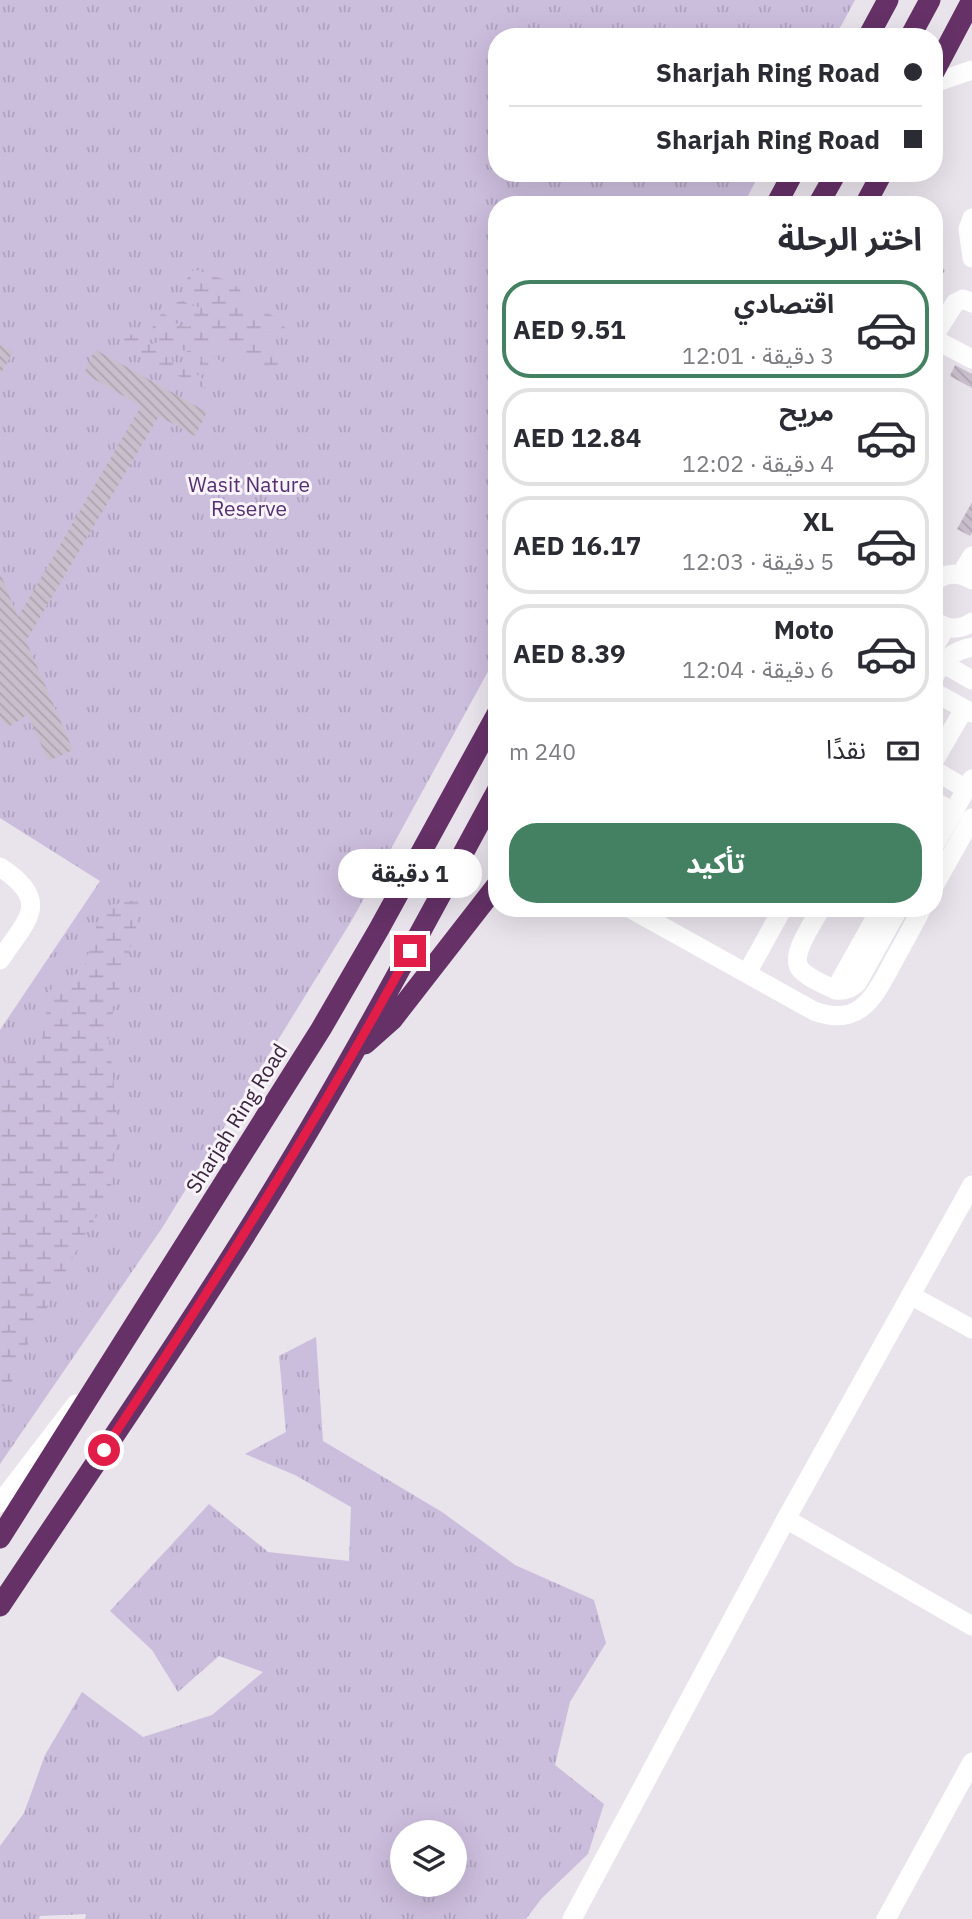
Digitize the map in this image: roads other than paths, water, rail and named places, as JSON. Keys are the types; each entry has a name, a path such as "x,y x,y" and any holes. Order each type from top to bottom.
{"highway":[{"path":"873,28 888,0"},
{"path":"915,28 930,0"},
{"path":"943,58 970,14"},
{"name":"Sharjah Ring Road","path":"0,1538 321,1028 379,929 488,730"},
{"path":"0,1606 235,1251 355,1051 488,808"},
{"path":"355,1051 392,1020 488,897"}],"street":[{"path":"943,80 972,70"},
{"path":"972,218 968,229 972,258"},
{"path":"943,322 955,303 964,299 972,303"},
{"path":"943,342 972,359"},
{"path":"943,577 969,578 972,556"},
{"path":"943,625 962,627 972,622"},
{"path":"943,658 972,647"},
{"path":"943,665 972,680"},
{"path":"943,697 968,711 943,748"},
{"path":"943,774 969,784 947,809 943,833"},
{"path":"0,867 24,885 31,901 27,919 0,960"},
{"path":"645,917 825,1015 849,1014 869,1002 917,917"},
{"path":"747,973 778,917"},
{"path":"816,917 798,951 796,962 802,971 835,990 847,990 857,983 895,917"},
{"path":"835,990 876,917"},
{"path":"572,1919 786,1519 972,1185"},
{"path":"912,1296 972,1329"},
{"path":"0,1503 58,1426 105,1373"},
{"path":"786,1519 972,1626"},
{"path":"886,1919 972,1762"}],"park label":[{"name":"Wasit Nature Reserve","path":"249,496"}]}
